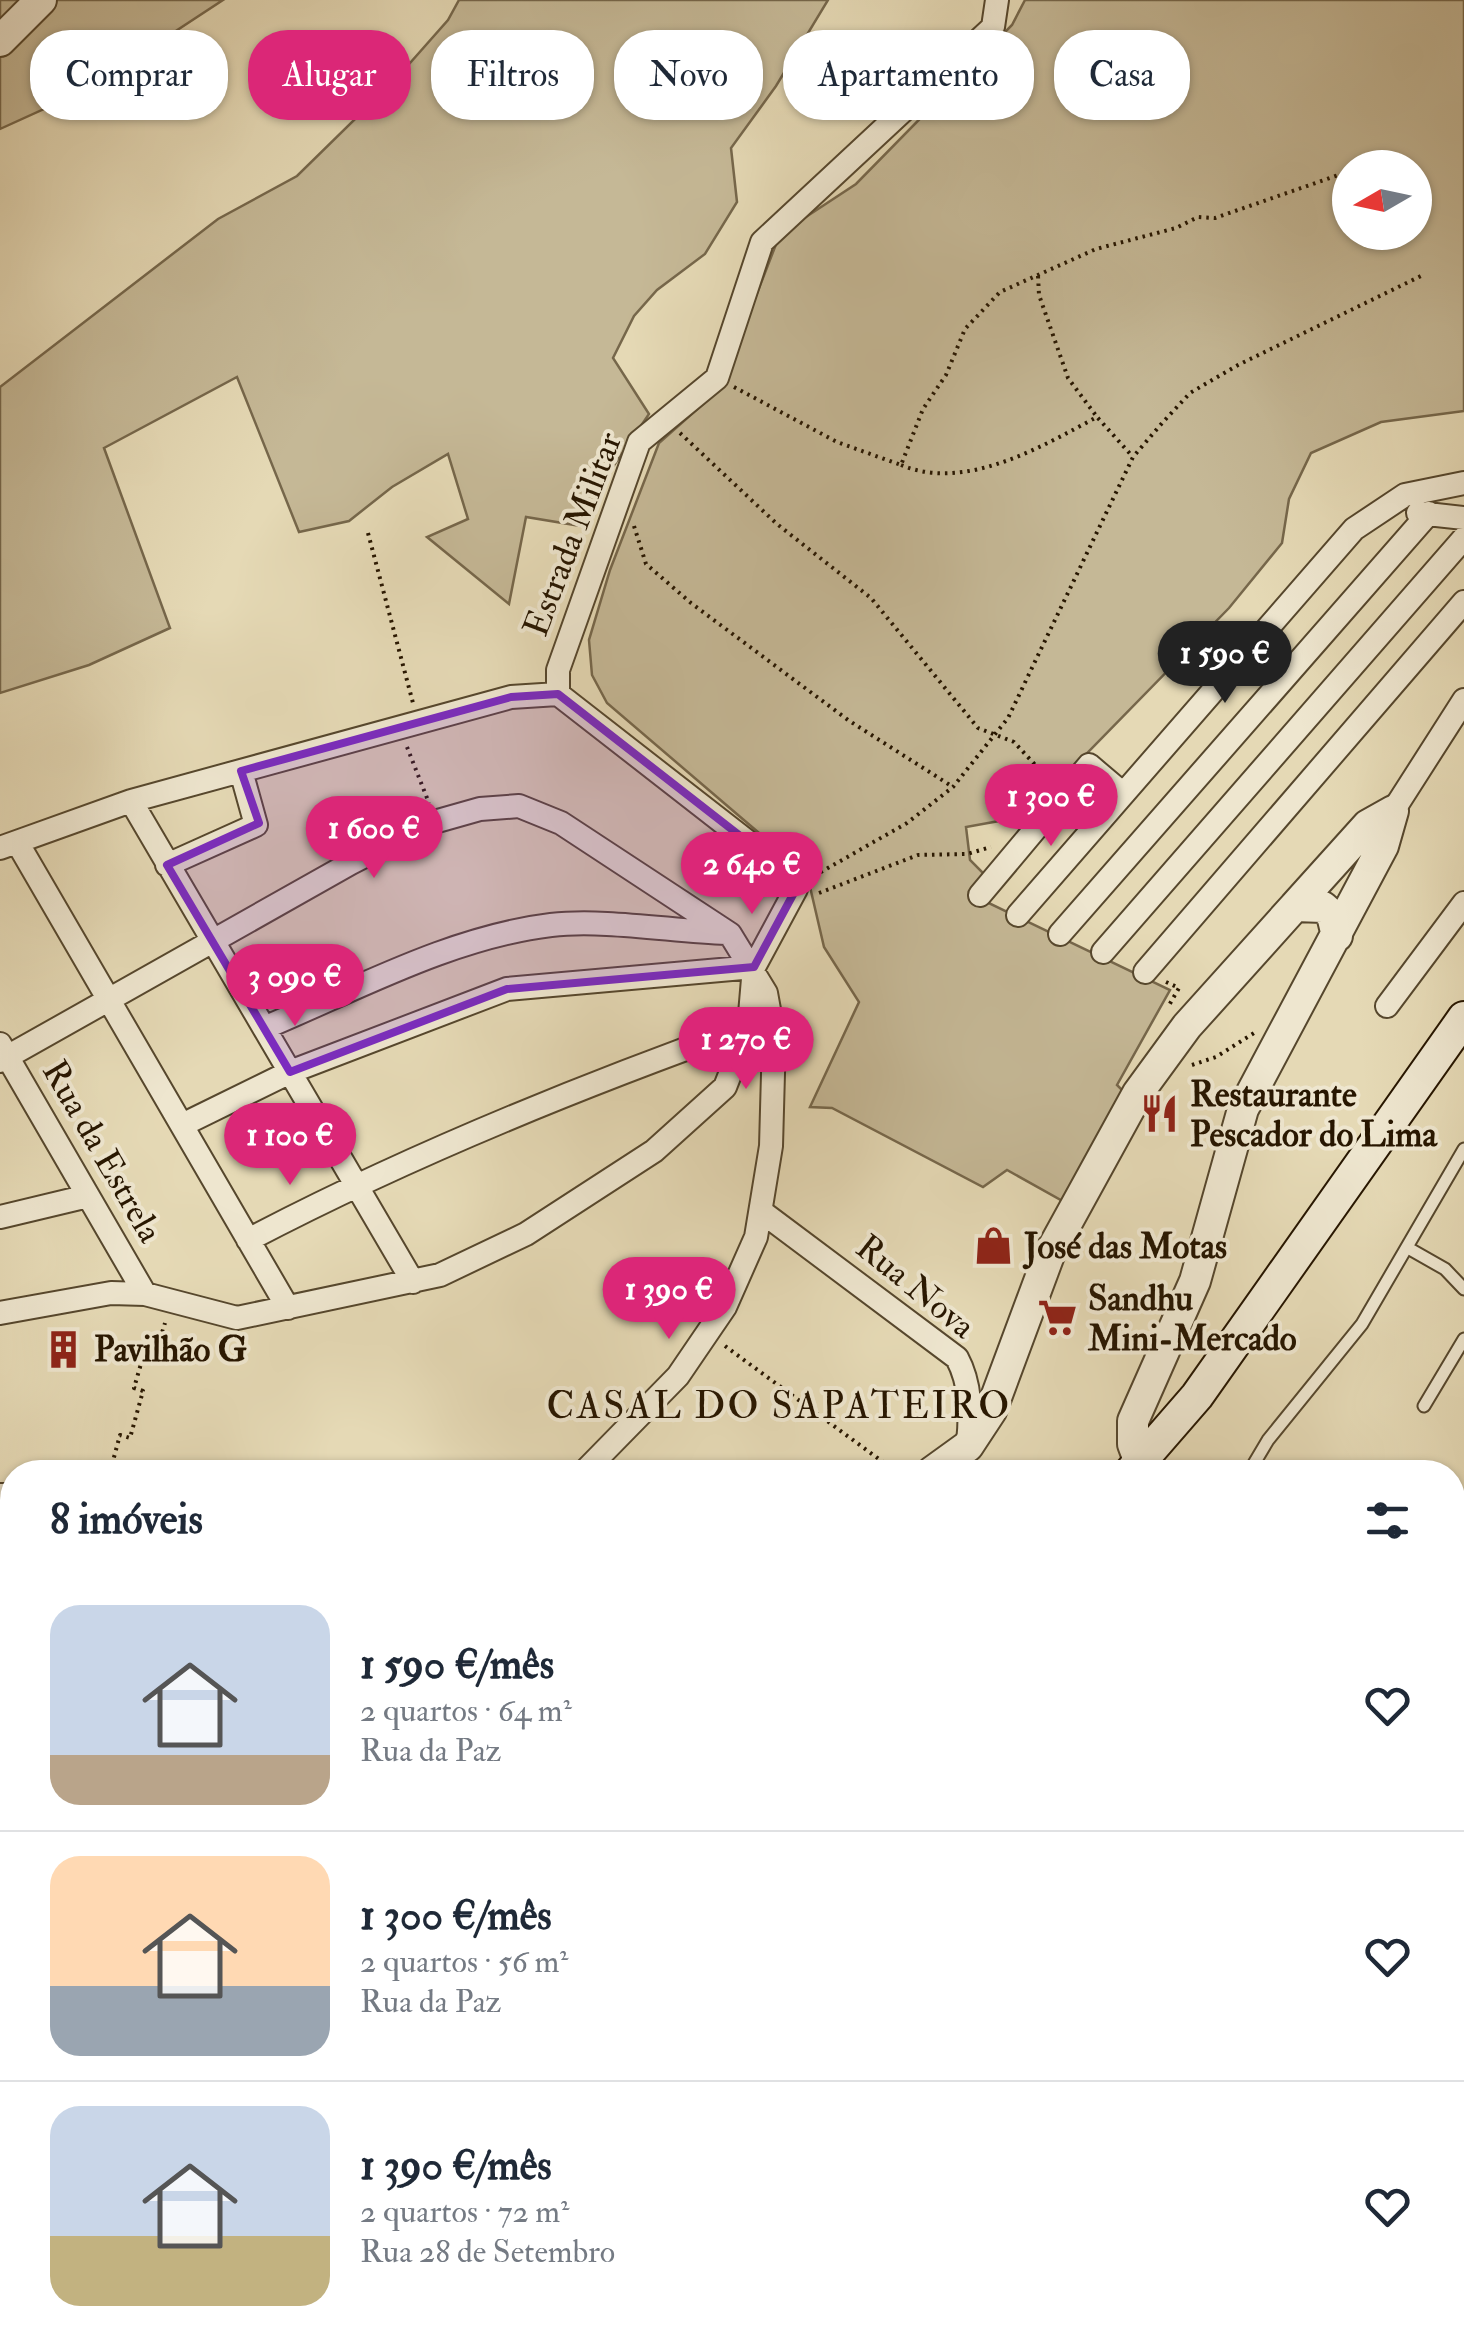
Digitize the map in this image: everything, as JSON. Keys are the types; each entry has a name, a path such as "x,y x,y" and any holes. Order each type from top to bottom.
{"main road":[{"path":"1143,1460 1209,1380 1464,1018"}],"street":[{"path":"0,41 42,0"},
{"path":"717,378 762,242 993,27 996,0"},
{"name":"Estrada Militar","path":"558,694 558,670 639,442 663,418 717,378"},
{"path":"1018,915 1354,529 1405,496 1464,484"},
{"path":"1380,512 1464,518"},
{"path":"1060,934 1429,513"},
{"path":"1103,952 1464,538"},
{"path":"1145,972 1464,602"},
{"path":"0,1313 112,1293 144,1294 237,1318 288,1308 440,1276 526,1234 654,1151 725,1087 750,1026 754,967 796,889 789,874 558,694 511,697 240,771 131,801 9,845 110,1002 288,1308"},
{"path":"1135,1460 1132,1435 1136,1412 1195,1282 1242,1109 1383,846 1393,811 1464,700"},
{"path":"980,894 1089,764 1122,793"},
{"path":"167,865 256,825 240,771"},
{"path":"131,801 413,1282"},
{"path":"3,1054 110,1002 210,941 436,822 480,808 518,806 562,823 730,934 754,967 766,993 774,1038 772,1146 756,1238 725,1307 678,1376 596,1460"},
{"path":"949,1460 968,1446 992,1411 1058,1238 1103,1150 1170,1048 1368,825 1393,811"},
{"path":"1387,1006 1464,903"},
{"path":"1296,906 1323,907 1332,915 1337,936"},
{"path":"264,1028 461,947 512,931 555,924 730,934"},
{"path":"182,1125 290,1072 507,989 754,967"},
{"path":"248,1240 356,1183 633,1067 750,1026"},
{"name":"Rua da Estrela","path":"3,1054 144,1294"},
{"path":"0,1217 88,1196"},
{"name":"Rua Nova","path":"762,1212 957,1358 964,1372 971,1413 968,1446"}],"lane":[{"path":"1256,1460 1362,1324 1464,1149"},
{"path":"1408,1248 1445,1270 1464,1289"},
{"path":"1424,1406 1464,1339"}],"path":[{"path":"902,465 924,408 946,375 975,313 1000,292 1096,248 1176,228 1198,217 1215,218 1332,177"},
{"path":"1038,275 1040,295 1068,378 1133,457"},
{"path":"796,889 907,823 953,787 981,757 1008,718 1133,457 1190,394 1423,275"},
{"path":"717,378 837,442 925,475 998,463 1097,417"},
{"path":"663,418 777,524 872,598 978,728 1014,742 1038,768"},
{"path":"620,493 642,556 654,572 848,720 953,787"},
{"path":"368,533 409,725 436,822"},
{"path":"796,889 812,896 918,855 967,854 998,844"},
{"path":"1170,1048 1188,1066 1243,1042 1272,1018 1286,1023"},
{"path":"113,1460 120,1435 130,1438 144,1390 134,1388 150,1336 160,1339 166,1318 185,1323 190,1307"},
{"path":"718,1343 881,1460"}],"highlighted area":[{"path":"558,694 789,874 796,889 754,967 507,989 290,1072 167,865 259,823 241,771 511,697"}],"shaded area":[{"path":"0,0 223,0 177,30 30,30 30,115 0,129"},
{"path":"459,0 828,0 810,30 783,30 783,74 763,104 763,30 614,30 614,120 751,120 731,148 737,202 705,254 657,290 634,316 613,358 649,414 606,477 587,527 526,517 509,604 427,537 468,519 448,454 392,487 349,521 299,532 237,377 104,448 170,628 89,665 0,693 0,387 218,219 297,176 354,120 411,120 411,62 431,39 431,120 594,120 594,30 439,30"},
{"path":"1025,0 1464,0 1464,411 1381,422 1311,453 1289,499 1282,543 1229,608 1054,787 1010,819 966,827 970,860 986,876 970,894 1170,990 1117,1085 1127,1095 1068,1204 1007,1170 983,1187 832,1108 810,1107 859,1002 824,947 807,874 607,703 592,675 589,640 610,570 659,443 720,389 780,234 856,184 919,120 1034,120 1034,30 1007,30"}],"place":[{"name":"Restaurante Pescador do Lima","path":"1160,1114"},
{"name":"José das Motas","path":"994,1246"},
{"name":"Sandhu Mini-Mercado","path":"1058,1318"},
{"name":"Pavilhão G","path":"64,1349"}],"district":[{"name":"CASAL DO SAPATEIRO","path":"779,1405"}]}
